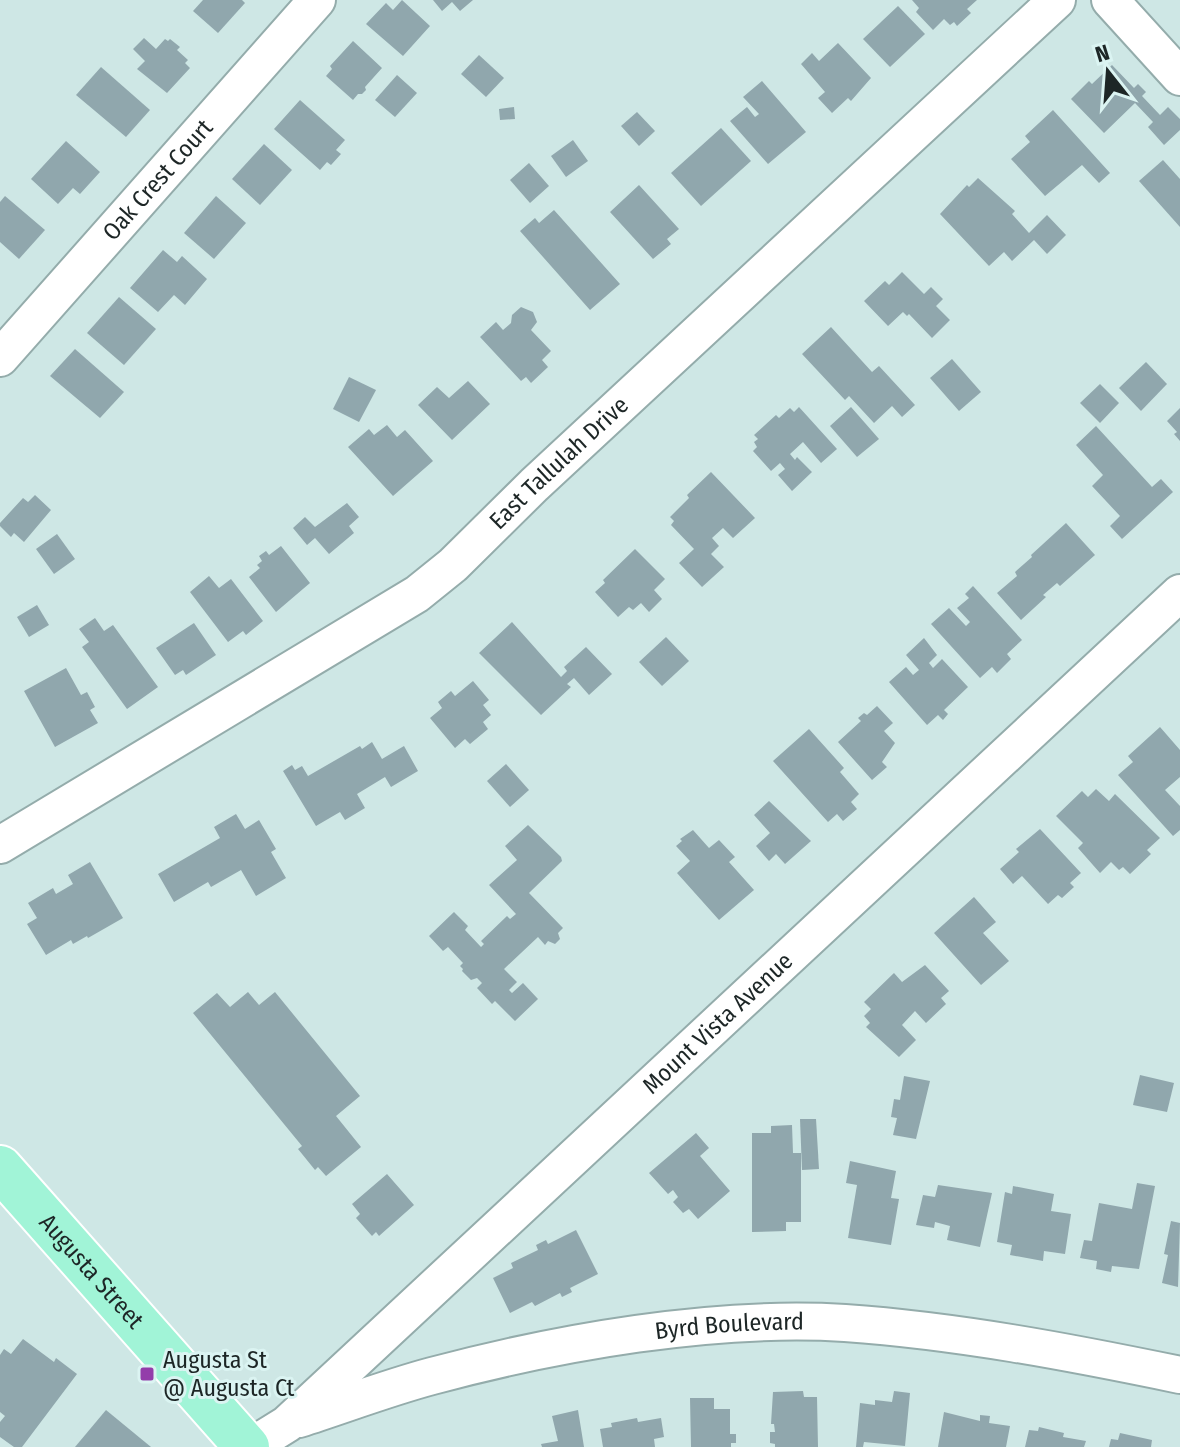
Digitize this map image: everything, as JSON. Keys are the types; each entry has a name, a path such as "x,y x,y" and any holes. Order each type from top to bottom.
{"main road":[{"name":"Augusta Street","path":"0,1168 249,1447"}],"street":[{"name":"Oak Crest Court","path":"0,358 317,0"},
{"name":"East Tallulah Drive","path":"0,845 417,594 453,565 534,485 1057,0"},
{"path":"1110,0 1180,77"},
{"name":"Mount Vista Avenue","path":"249,1447 287,1424 1180,593"},
{"name":"Byrd Boulevard","path":"287,1424 431,1376 549,1350 654,1331 767,1323 843,1323 935,1332 1050,1348 1180,1375"}],"building":[{"path":"203,0 242,0 245,3 218,33 193,11"},
{"path":"402,0 430,26 403,56 366,24 386,3 393,10"},
{"path":"433,0 473,0 460,11 452,2 442,11"},
{"path":"912,0 977,0 967,9 971,13 957,26 954,22 950,25 944,19 933,30 916,12 919,8"},
{"path":"898,6 925,34 890,67 863,39"},
{"path":"144,38 156,49 165,39 170,39 188,60 185,63 190,68 167,93 137,69 145,61 133,49"},
{"path":"353,41 382,68 365,87 366,90 353,100 326,76 332,69 330,66"},
{"path":"838,43 871,78 851,101 848,98 832,113 818,98 825,92 801,64 812,53 819,61"},
{"path":"479,55 504,78 486,97 461,74"},
{"path":"1112,65 1134,88 1138,84 1146,92 1142,96 1160,115 1168,107 1180,119 1180,130 1164,145 1148,127 1153,122 1135,103 1104,133 1071,99"},
{"path":"101,67 150,110 126,137 76,95"},
{"path":"397,75 417,93 395,117 375,100"},
{"path":"762,81 806,132 768,164 730,121 747,107 755,117 759,114 743,97"},
{"path":"300,100 345,140 336,150 341,154 331,165 327,162 320,170 274,129"},
{"path":"514,107 515,119 500,120 499,109"},
{"path":"1053,110 1110,173 1099,183 1082,165 1045,196 1011,159 1030,142 1025,136"},
{"path":"637,112 655,131 639,146 621,126"},
{"path":"721,128 751,161 701,206 671,173"},
{"path":"573,140 588,161 566,177 551,156"},
{"path":"66,141 100,172 80,194 73,188 58,204 31,179"},
{"path":"264,144 292,170 260,205 232,179"},
{"path":"1163,160 1180,179 1180,227 1139,181"},
{"path":"529,163 549,186 530,203 510,180"},
{"path":"978,178 1015,211 1012,214 1029,233 1047,215 1066,235 1047,254 1034,240 1012,261 1004,252 989,266 940,214 967,185 969,187"},
{"path":"639,185 679,229 667,239 671,244 653,259 610,212"},
{"path":"5,196 45,230 19,259 0,242 0,202"},
{"path":"216,196 246,223 214,259 184,233"},
{"path":"554,210 620,284 590,310 520,231 535,218 539,223"},
{"path":"163,250 177,262 182,256 207,279 185,305 174,295 158,312 130,288"},
{"path":"902,272 924,294 931,287 943,299 936,306 950,320 932,338 909,314 907,316 903,312 888,326 864,301 885,281 889,285"},
{"path":"119,297 156,329 124,365 87,333"},
{"path":"521,307 533,312 537,322 531,330 551,351 542,360 548,367 531,383 526,377 521,381 480,337 496,322 503,330"},
{"path":"831,327 872,372 879,366 915,405 902,417 892,406 874,423 849,396 845,400 802,354"},
{"path":"75,349 124,392 100,418 50,376"},
{"path":"952,359 981,392 959,411 930,378"},
{"path":"1146,362 1167,384 1141,411 1119,388"},
{"path":"349,377 376,390 359,422 333,409"},
{"path":"468,381 490,404 452,440 418,405 437,387 449,398"},
{"path":"1100,384 1119,403 1100,423 1080,403"},
{"path":"799,407 837,449 821,463 803,442 790,454 812,472 792,491 778,475 785,469 780,463 771,471 753,451 757,447 754,442 758,439 754,435 776,415 779,418 790,408 794,412"},
{"path":"851,407 879,439 857,457 830,426"},
{"path":"1180,408 1180,441 1167,421"},
{"path":"387,425 397,437 405,430 433,461 393,496 348,447 369,429 374,435"},
{"path":"1096,426 1152,487 1161,479 1173,492 1122,539 1110,526 1120,516 1092,486 1103,475 1076,445"},
{"path":"711,472 755,518 733,538 723,528 712,538 719,546 711,554 724,567 702,587 679,563 694,549 671,525 674,521 670,517"},
{"path":"35,495 51,510 24,542 14,533 11,537 0,523 23,498 28,502"},
{"path":"347,503 359,517 349,526 354,533 329,554 315,538 307,545 293,528 305,517 315,527"},
{"path":"1066,523 1095,555 1060,586 1057,583 1043,595 1046,597 1021,620 997,593 1017,576 1015,572 1031,555"},
{"path":"57,534 75,559 54,574 36,549"},
{"path":"281,546 310,583 276,612 249,577 260,568 257,565 262,561 259,556 266,551 269,555"},
{"path":"635,549 665,579 654,590 662,599 649,612 641,603 633,610 629,607 618,617 595,592"},
{"path":"209,576 219,588 231,579 263,621 246,635 243,631 228,642 190,592"},
{"path":"973,586 1022,640 1007,654 1011,659 997,673 992,667 980,678 931,624 949,608 966,626 970,622 957,608 969,598 965,594"},
{"path":"37,605 49,625 29,637 17,617"},
{"path":"95,618 104,631 113,625 158,687 127,709 82,647 89,642 79,629"},
{"path":"512,622 561,677 567,671 564,667 586,647 612,674 589,695 574,678 567,684 571,687 541,715 479,653"},
{"path":"194,623 216,655 186,675 183,670 175,675 156,648"},
{"path":"666,637 689,661 662,686 639,662"},
{"path":"924,638 937,655 929,663 933,668 942,659 968,687 944,710 948,714 943,720 938,715 927,725 889,682 906,667 913,675 919,670 906,655"},
{"path":"66,668 81,695 87,692 95,707 90,710 98,723 55,747 24,691"},
{"path":"473,681 489,700 483,705 491,715 483,722 488,729 470,744 465,739 455,748 430,718 442,708 438,702 451,691 455,696"},
{"path":"877,706 893,723 884,731 895,743 882,762 887,767 872,780 838,742 861,721 858,718"},
{"path":"1160,727 1180,750 1180,777 1165,790 1180,806 1180,830 1173,836 1118,775 1133,762 1128,756"},
{"path":"809,729 844,768 840,772 859,794 851,802 857,809 843,821 837,814 828,822 773,761"},
{"path":"372,742 382,759 404,746 418,771 391,787 385,777 357,794 365,808 345,820 340,812 316,826 283,771 292,765 295,770 302,766 308,776"},
{"path":"506,764 529,790 510,807 487,781"},
{"path":"1096,789 1109,801 1115,794 1160,838 1147,850 1151,854 1130,874 1123,867 1119,870 1111,862 1100,873 1078,848 1083,843 1056,816 1082,791 1088,797"},
{"path":"769,801 811,841 785,864 776,854 769,861 756,846 770,833 754,815"},
{"path":"236,814 245,829 259,820 276,849 271,852 286,878 256,896 241,870 211,887 208,882 174,902 158,874 220,838 214,827"},
{"path":"528,825 561,857 562,861 529,893 563,928 555,944 548,941 545,945 538,937 504,969 517,982 509,990 512,993 523,983 538,999 515,1021 477,988 482,983 477,978 471,980 462,971 460,966 463,963 448,947 443,951 429,936 454,912 468,926 465,930 481,947 484,944 481,941 507,916 510,919 516,914 489,885 517,860 505,846"},
{"path":"1040,829 1081,873 1070,883 1074,887 1062,898 1058,895 1048,904 1022,876 1013,884 1000,869 1019,852 1016,849"},
{"path":"693,830 709,848 719,840 735,857 729,862 754,890 719,920 677,873 690,861 676,846"},
{"path":"90,862 123,918 88,938 73,944 71,940 46,955 27,924 37,918 28,903 53,888 56,894 73,884 68,875"},
{"path":"974,897 996,922 983,933 1009,961 981,985 934,933"},
{"path":"925,965 949,991 941,998 946,1004 926,1023 915,1011 902,1025 916,1040 899,1057 866,1027 870,1023 864,1016 871,1009 864,1002 894,973 902,982"},
{"path":"248,992 259,1005 275,992 360,1096 336,1116 361,1147 326,1176 318,1167 315,1170 298,1149 302,1146 193,1013 217,993 230,1007"},
{"path":"1140,1075 1174,1083 1167,1112 1133,1105"},
{"path":"904,1076 930,1081 916,1139 893,1135 897,1118 891,1117 894,1099 900,1100"},
{"path":"800,1119 816,1119 819,1169 802,1170"},
{"path":"792,1125 793,1153 801,1153 801,1222 786,1222 786,1231 752,1232 752,1133 771,1133 771,1126"},
{"path":"696,1133 709,1148 700,1156 730,1191 698,1219 689,1209 683,1213 673,1202 678,1197 673,1190 668,1194 649,1173"},
{"path":"850,1161 896,1171 891,1198 899,1199 891,1245 848,1238 857,1185 846,1183"},
{"path":"387,1174 414,1205 379,1236 376,1232 372,1236 356,1218 360,1214 352,1204"},
{"path":"1137,1183 1155,1186 1139,1269 1112,1266 1111,1272 1096,1269 1097,1261 1080,1258 1084,1240 1092,1241 1099,1203 1132,1209"},
{"path":"938,1185 992,1193 980,1247 947,1240 950,1226 935,1222 934,1228 916,1225 923,1195 935,1197"},
{"path":"1013,1186 1054,1194 1051,1211 1071,1214 1065,1254 1044,1251 1043,1261 1010,1255 1012,1245 997,1242 1005,1192 1012,1194"},
{"path":"1171,1221 1180,1223 1178,1287 1162,1283"},
{"path":"576,1230 598,1274 570,1288 572,1292 562,1297 560,1293 535,1306 532,1302 510,1313 493,1278 513,1268 511,1263 538,1250 536,1245 546,1240 548,1244"},
{"path":"23,1339 54,1362 56,1358 77,1374 22,1447 14,1447 0,1437 0,1422 5,1416 0,1412 0,1355 4,1349 11,1354"},
{"path":"803,1391 804,1397 817,1397 818,1447 775,1447 770,1443 770,1432 775,1432 774,1424 771,1424 773,1392"},
{"path":"894,1391 910,1393 905,1446 864,1442 863,1447 856,1447 860,1403 875,1405 875,1400 892,1402"},
{"path":"690,1398 714,1398 714,1409 730,1409 730,1434 736,1434 736,1443 731,1443 731,1447 691,1447"},
{"path":"106,1410 151,1447 75,1447"},
{"path":"578,1410 584,1447 542,1447 541,1444 558,1441 552,1416"},
{"path":"944,1412 980,1421 980,1415 990,1416 989,1423 1010,1426 1006,1447 938,1447"},
{"path":"637,1418 638,1422 661,1418 664,1437 654,1439 655,1447 603,1447 600,1429 612,1427 611,1423"},
{"path":"1039,1427 1064,1433 1063,1437 1086,1441 1084,1447 1025,1447 1029,1430 1038,1431"},
{"path":"1120,1433 1152,1440 1151,1447 1109,1447 1111,1439 1118,1440"}],"place":[{"name":"Augusta St @ Augusta Ct","path":"147,1374"}]}
